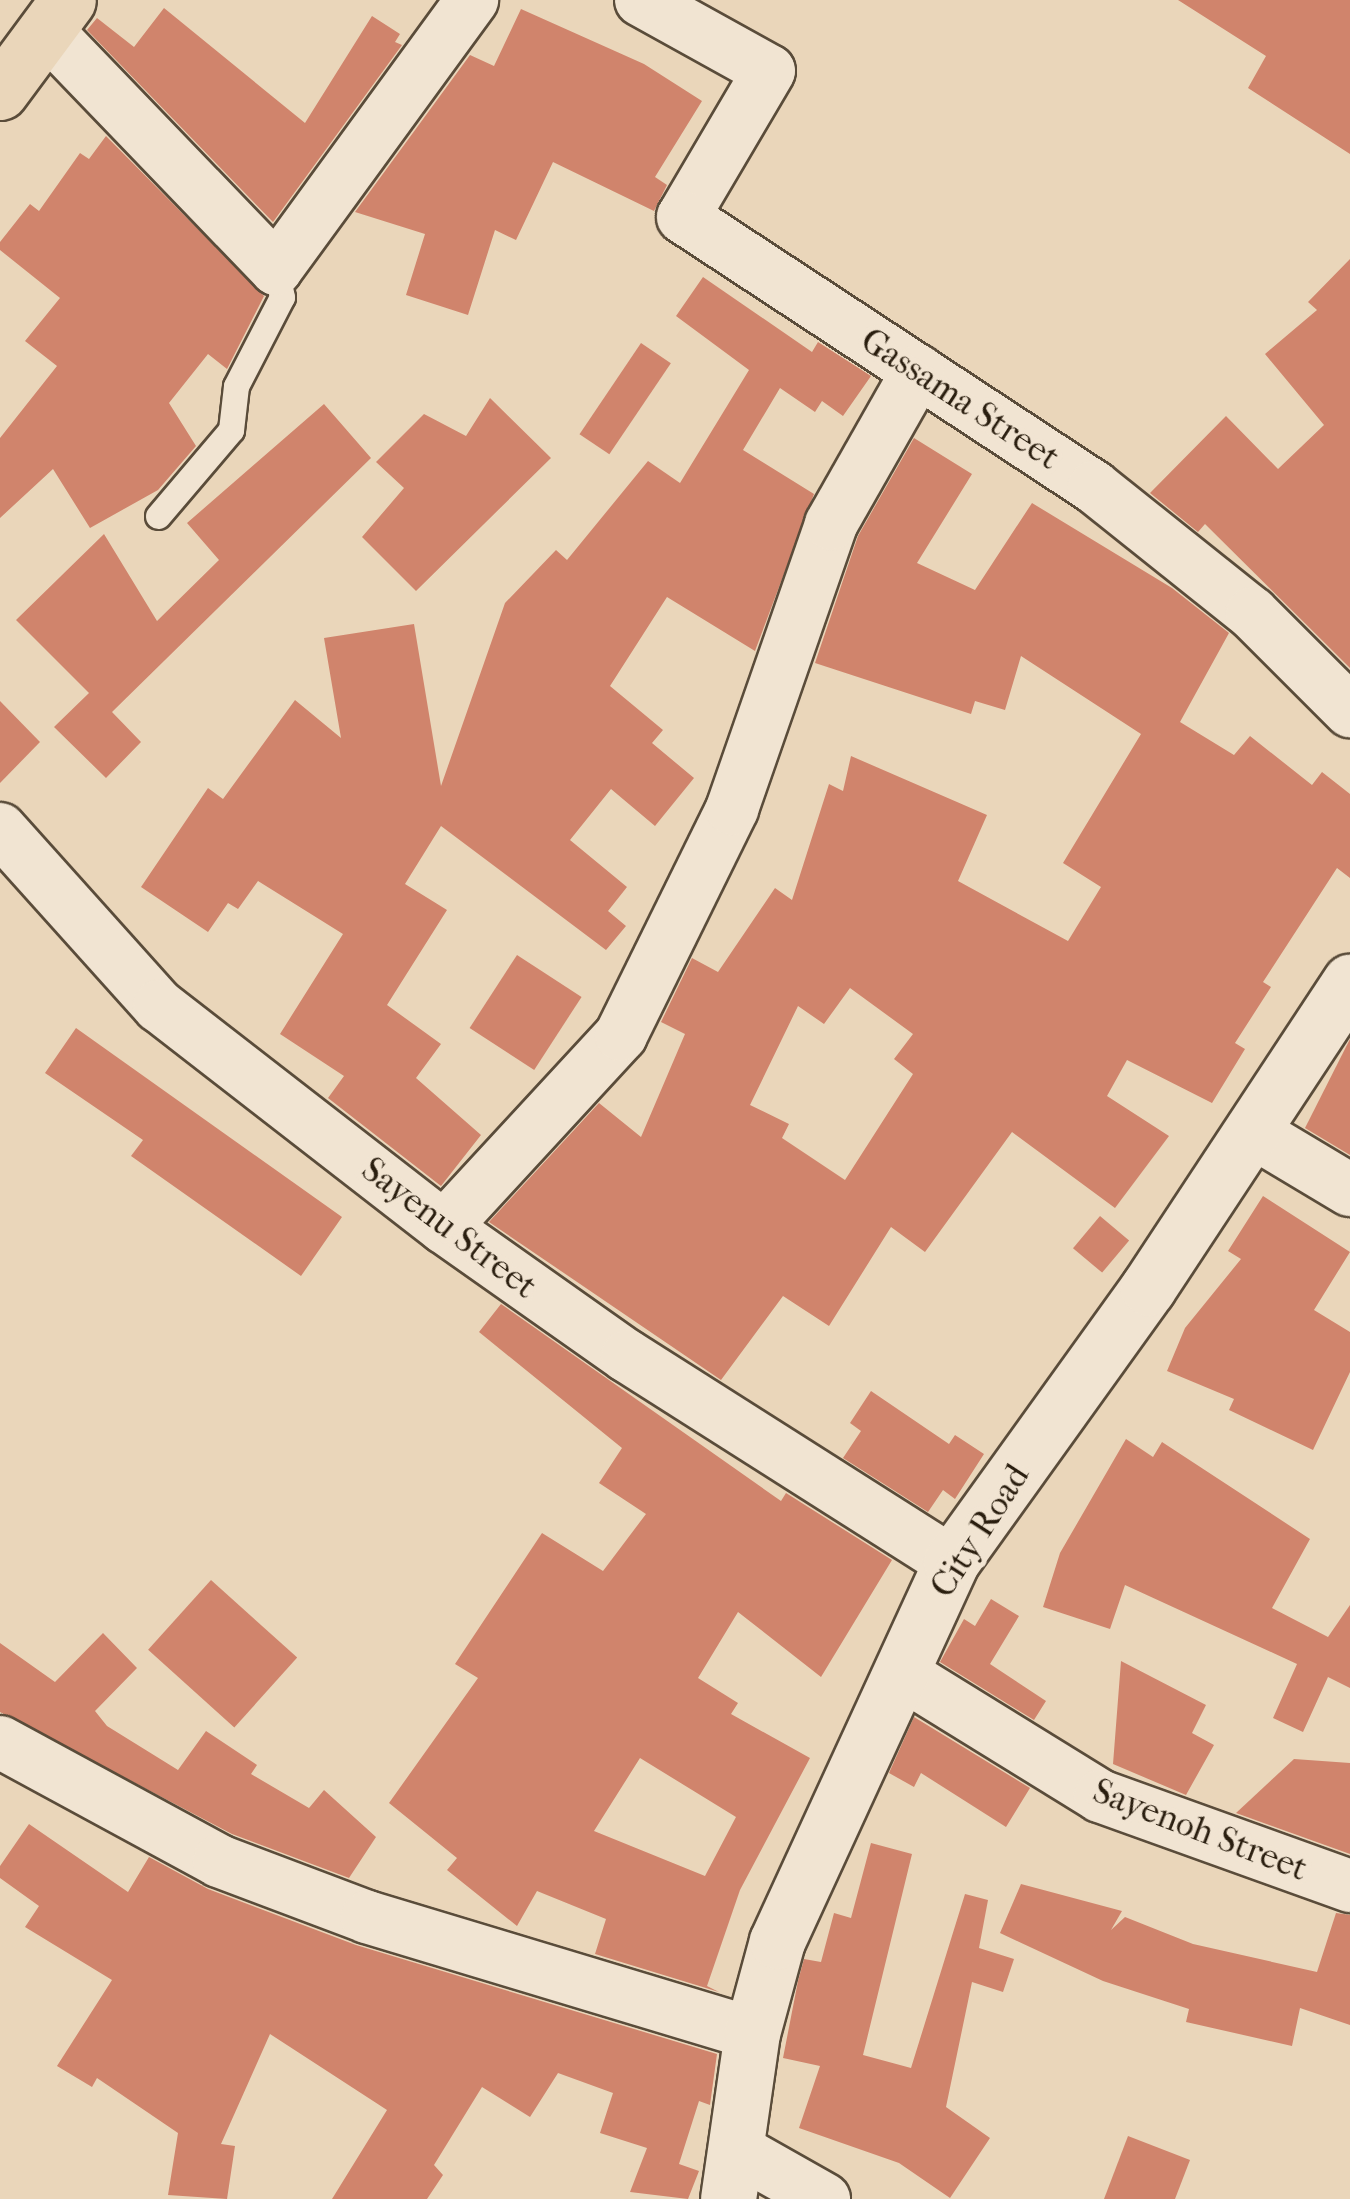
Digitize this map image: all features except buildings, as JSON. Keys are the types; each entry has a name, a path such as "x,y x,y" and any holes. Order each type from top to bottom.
{"highway":[{"path":"0,92 58,16"}],"main road":[{"name":"City Road","path":"732,2175 752,2033 777,1942 952,1562 1253,1132 1350,982"}],"street":[{"path":"58,16 276,269 472,0"},
{"name":"Gassama Street","path":"641,0 769,71 684,216 1108,498 1252,612 1350,711"},
{"path":"444,1227 620,1035 732,809 831,524 918,371"},
{"name":"Sayenu Street","path":"0,829 159,1006 444,1227 627,1356 952,1562"},
{"path":"1253,1132 1350,1190"},
{"name":"Sayenoh Street","path":"900,1673 1100,1796 1350,1886"},
{"path":"0,1742 220,1861 367,1917 752,2033"},
{"path":"732,2175 824,2199"}],"lane":[{"path":"158,516 231,430 236,386 282,297 276,269"}]}
